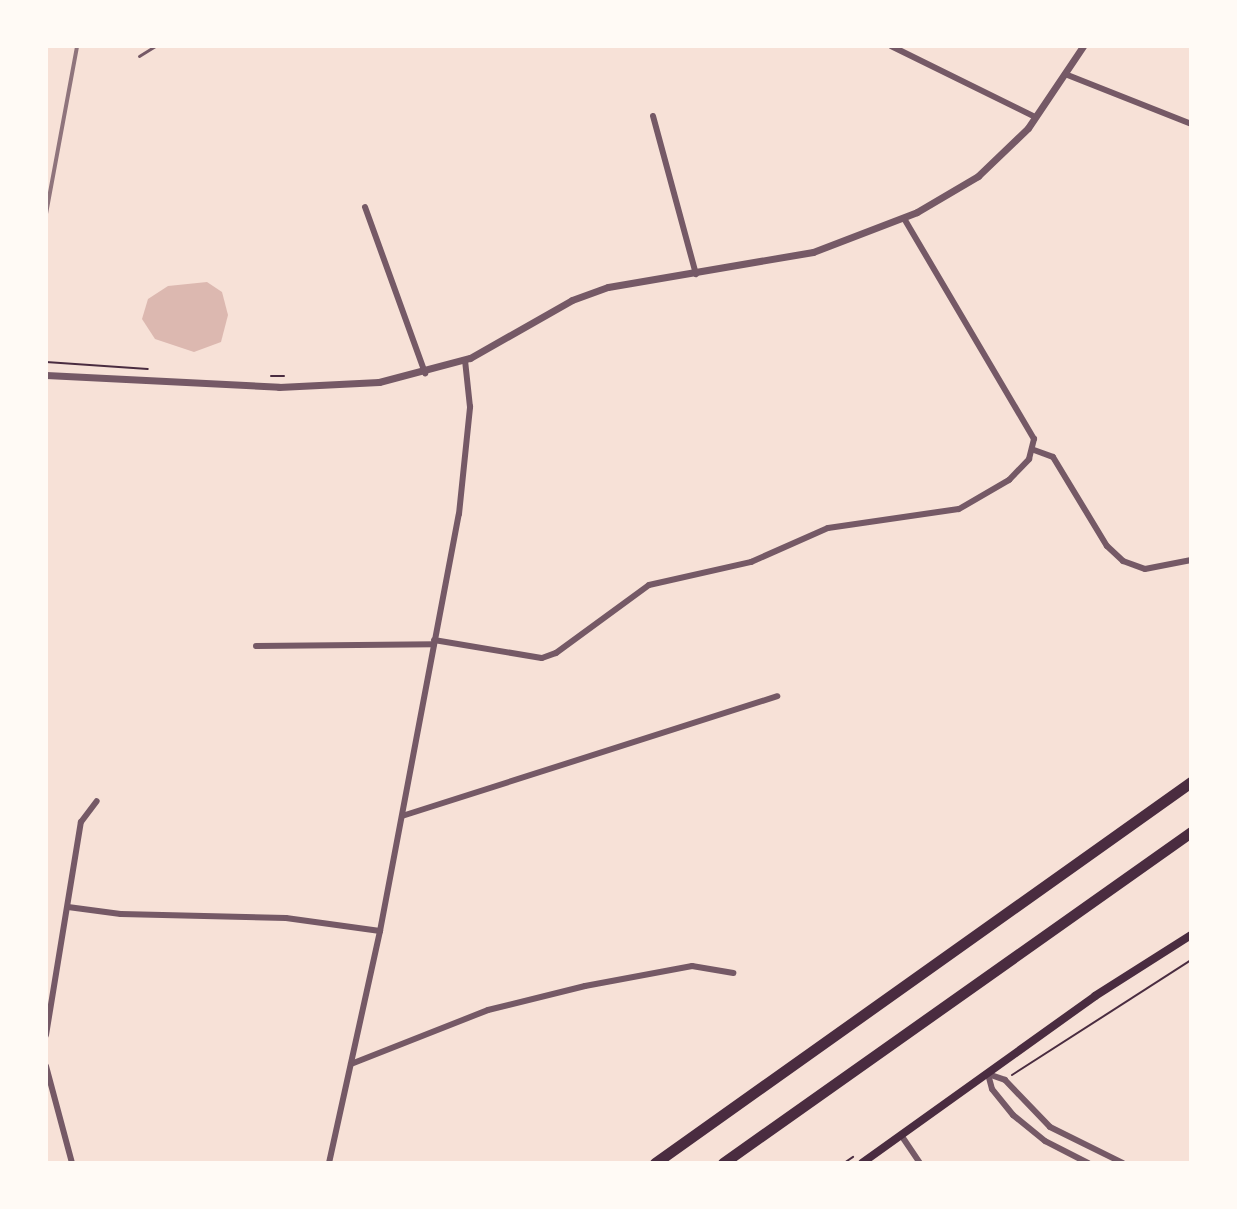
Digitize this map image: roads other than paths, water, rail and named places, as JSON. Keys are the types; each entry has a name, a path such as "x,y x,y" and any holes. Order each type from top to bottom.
{"highway":[{"path":"655,1163 1191,782"},
{"path":"723,1163 1191,832"},
{"path":"1166,848 1191,839"}],"main road":[{"path":"862,1163 1095,996 1191,935"}],"street":[{"path":"891,46 1035,117"},
{"path":"46,375 279,387 379,382 425,373 468,359 572,300 608,287 813,252 904,218 978,176 1035,117 1083,46"},
{"path":"1065,74 1191,124"},
{"path":"653,116 696,274"},
{"path":"365,207 425,373"},
{"path":"904,218 1026,424 1034,450"},
{"path":"329,1163 380,931 459,514 470,407 468,359"},
{"path":"1034,450 1053,457 1107,546 1123,561 1145,569 1191,560"},
{"path":"256,646 434,642 542,658 556,653 649,585 751,562 828,528 959,509 1009,480 1034,450"},
{"path":"402,816 777,696"},
{"path":"46,1035 81,822 97,801"},
{"path":"68,907 121,914 286,918 380,931"},
{"path":"351,1064 488,1010 585,986 692,966 733,973"},
{"path":"46,1066 72,1163"},
{"path":"988,1074 1005,1080 1050,1127 1123,1163"},
{"path":"988,1074 992,1089 1013,1115 1045,1141 1088,1163"},
{"path":"901,1135 920,1163"}],"lane":[{"path":"139,56 155,46"}],"railway":[{"path":"46,214 77,46"}]}
